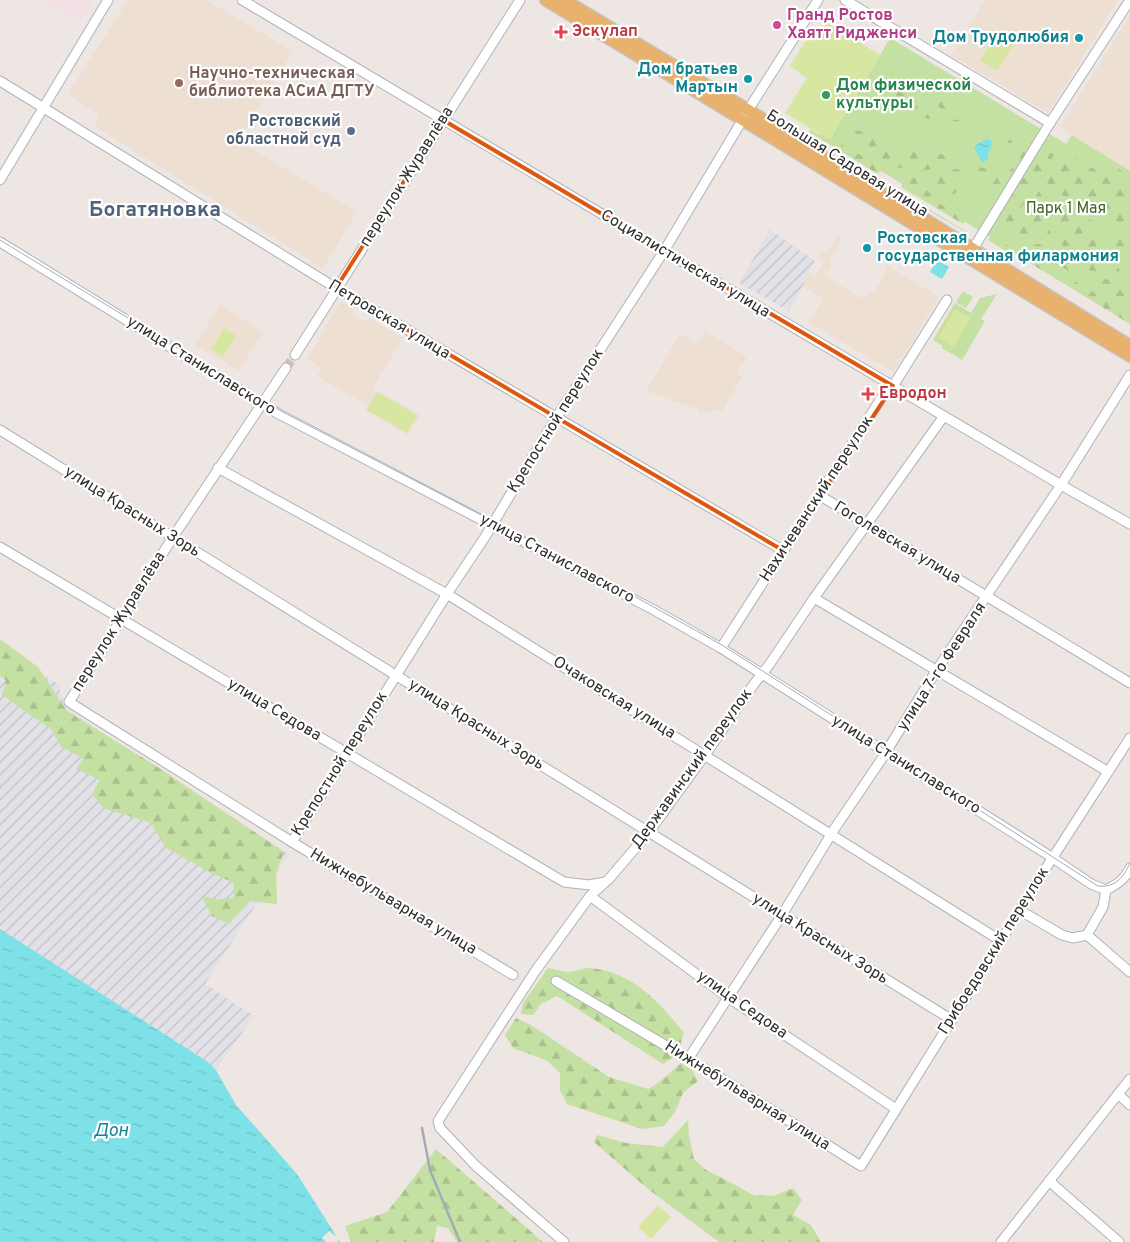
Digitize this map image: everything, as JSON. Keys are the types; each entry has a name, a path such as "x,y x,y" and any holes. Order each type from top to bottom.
{"main road":[{"name":"Большая Садовая улица","path":"546,0 746,115 974,250 1130,346"},
{"name":"Большая Садовая улица","path":"564,0 1130,356"}],"street":[{"path":"0,180 108,0"},
{"name":"Социалистическая улица","path":"242,0 664,252 1061,486 1130,524"},
{"name":"переулок Журавлёва","path":"295,354 520,0"},
{"name":"Крепостной переулок","path":"292,842 446,594 492,525 556,418 664,252 818,0"},
{"path":"845,0 1050,123"},
{"path":"974,250 1050,123 1130,0"},
{"name":"Петровская улица","path":"0,81 336,288 784,551"},
{"name":"улица Станиславского","path":"0,242 285,417 654,610 721,648 1091,884 1106,890"},
{"name":"Нахичеванский переулок","path":"721,648 884,394 893,386 947,300"},
{"name":"переулок Журавлёва","path":"69,702 173,537 286,368"},
{"name":"улица 7-го Февраля","path":"688,1059 729,998 831,834 886,752 936,671 1061,486 1130,375"},
{"name":"Державинский переулок","path":"564,1242 476,1166 440,1128 438,1121 531,977 590,896 606,882 649,832 944,416"},
{"name":"улица Красных Зорь","path":"0,430 952,1020"},
{"name":"Очаковская улица","path":"218,468 446,594 1001,941"},
{"name":"Гоголевская улица","path":"819,495 1130,683"},
{"name":"улица Седова","path":"0,547 564,882 589,886 606,882"},
{"path":"814,598 1108,771"},
{"name":"Нижнебульварная улица","path":"69,702 292,842 513,974"},
{"name":"Грибоедовский переулок","path":"861,1166 1130,738"},
{"path":"1021,911 1062,935 1073,938 1087,935 1103,908 1106,890 1124,879 1130,868"},
{"name":"улица Седова","path":"590,896 729,998 896,1109"},
{"path":"1087,935 1130,972"},
{"name":"Нижнебульварная улица","path":"556,981 688,1059 861,1166"},
{"path":"1001,1242 1130,1079"},
{"path":"1118,1094 1130,1105"},
{"path":"1049,1181 1120,1242"}],"highlighted area":[{"path":"443,120 893,386 784,551 336,288"}],"shaded area":[{"path":"43,0 94,0 80,22"},
{"path":"128,0 206,0 293,51 238,140 357,212 323,268 94,126 100,116 68,94"},
{"path":"985,0 1118,0 1048,113 951,55"},
{"path":"1130,15 1130,171 1060,127"},
{"path":"770,230 815,261 789,311 739,283"},
{"path":"837,236 842,239 829,261 832,263 825,276 861,298 867,297 872,290 875,291 887,270 885,267 888,266 939,297 894,372 809,323 823,298 803,287 808,273 815,277 824,262 817,258 822,249 824,254 829,253 829,249"},
{"path":"341,301 354,309 352,314 366,322 369,318 403,338 373,388 420,415 408,435 365,410 368,406 317,376 322,368 307,359"},
{"path":"220,305 263,332 239,371 195,345"},
{"path":"705,331 747,357 737,373 742,377 722,411 715,410 697,413 699,409 646,391 680,334 697,344"},
{"path":"0,648 58,684 66,709 289,854 205,984 254,1016 216,1070 208,1062 0,929"}],"green space":[{"name":"Дом физической культуры","path":"827,22 880,55 830,140 785,113 807,78 790,66 811,32 818,37"},
{"path":"998,32 1015,42 997,71 980,60"},
{"name":"Парк 1 Мая","path":"890,38 1066,144 1072,135 1130,171 1130,322 830,140"},
{"path":"897,83 909,93 904,111 884,106"},
{"path":"939,90 956,100 950,112 943,110 930,101"},
{"path":"918,100 924,105 924,109 948,119 950,124 913,115"},
{"path":"967,111 972,114 968,122 960,127 953,126 953,120 963,119"},
{"path":"834,124 895,141 888,163 830,131"},
{"path":"810,129 818,134 820,132 883,168 878,174 809,132"},
{"path":"807,135 877,178 806,136"},
{"path":"999,137 1012,140 1030,151 1004,193 990,187 1001,172 1007,176 1023,150 1012,143 1007,143 1005,148 1003,147"},
{"path":"905,144 958,159 957,164 916,172 897,167"},
{"path":"1040,146 1054,155 1038,181 1024,173"},
{"path":"1064,151 1112,180 1119,169 1130,176 1130,236 1044,184"},
{"path":"998,163 1001,164 985,185 973,180 971,177 976,166 993,168"},
{"path":"957,169 964,171 959,190 952,194 948,202 940,198 921,176"},
{"path":"915,177 938,203 967,218 963,224 901,187 903,182 906,183 908,179"},
{"path":"1022,177 1035,185 1010,226 997,218"},
{"path":"1040,189 1047,193 1045,221 1053,237 1032,239 1024,236 1017,229"},
{"path":"896,191 967,232 967,233"},
{"path":"1054,195 1098,225 1094,232 1057,237 1051,222"},
{"path":"994,199 999,203 989,217 983,212 985,201"},
{"path":"991,235 1010,247 1007,252 988,240"},
{"path":"1098,236 1110,243 1121,275 1088,270 1059,240"},
{"path":"1119,236 1130,243 1130,277 1127,276 1115,244"},
{"path":"1055,241 1060,249 1085,272 1082,279 1028,246"},
{"path":"1016,245 1130,315 1130,324 1012,252"},
{"path":"1088,274 1123,282 1130,308 1085,282"},
{"path":"963,291 973,297 966,308 956,302"},
{"path":"997,294 981,319 985,321 962,360 933,340 955,303 971,313 980,298"},
{"path":"955,309 971,318 953,347 938,338"},
{"path":"224,328 236,336 223,357 211,349"},
{"path":"377,392 417,415 407,433 367,410"},
{"path":"0,639 38,667 67,711 156,766 284,852 276,873 277,904 250,901 229,924 212,916 201,896 217,899 234,898 234,883 209,872 165,847 151,823 103,808 92,794 100,780 77,769 83,758 61,747 52,730 2,695 6,681 0,675"},
{"path":"548,968 565,972 584,968 604,970 631,981 654,999 684,1033 677,1055 663,1064 557,996 541,1004 533,1015 521,1014 523,1003"},
{"path":"516,1018 531,1025 609,1077 648,1089 681,1063 692,1070 698,1081 683,1093 675,1112 664,1126 642,1129 567,1104 560,1090 560,1073 546,1060 513,1048 505,1035"},
{"path":"688,1120 694,1159 706,1170 753,1195 773,1196 793,1188 802,1200 793,1215 811,1225 821,1242 719,1242 648,1189 594,1142 597,1135 626,1143 663,1147"},
{"path":"436,1149 543,1242 457,1242 448,1228 437,1226 434,1242 351,1242 345,1226 387,1212"},
{"path":"658,1205 671,1217 651,1239 638,1227"}],"water":[{"path":"986,139 991,140 992,144 988,160 982,162 974,148"},
{"path":"937,260 949,267 942,279 930,272"},
{"name":"Дон","path":"0,929 208,1062 216,1070 236,1105 297,1174 340,1242 0,1242"}],"pier":[{"path":"329,1231 340,1238 337,1242 326,1242 322,1238"}],"tunnel":[{"path":"286,368 295,355"}],"tram line":[{"path":"0,240 279,410 589,571 722,645 1098,886 1114,883 1122,877 1130,863"},
{"path":"486,526 522,545"}],"railway":[{"path":"422,1128 430,1170 460,1242"}],"place":[{"name":"Гранд Ростов Хаятт Ридженси","path":"777,25"},
{"name":"Эскулап","path":"561,32"},
{"name":"Дом Трудолюбия","path":"1079,38"},
{"name":"Дом братьев Мартын","path":"748,79"},
{"name":"Научно-техническая библиотека АСиА ДГТУ","path":"179,83"},
{"name":"Дом физической культуры","path":"826,95"},
{"name":"Ростовский областной суд","path":"351,131"},
{"name":"Ростовская государственная филармония","path":"867,248"},
{"name":"Евродон","path":"868,394"}],"district":[{"name":"Богатяновка","path":"155,210"}]}
